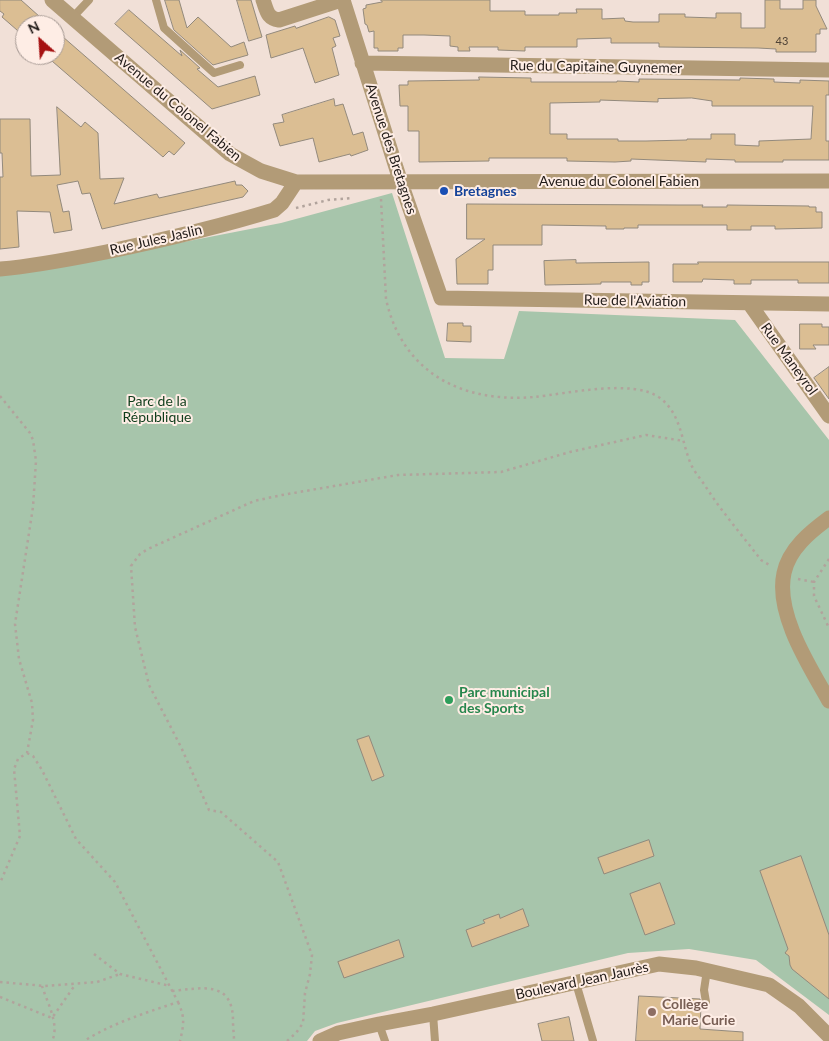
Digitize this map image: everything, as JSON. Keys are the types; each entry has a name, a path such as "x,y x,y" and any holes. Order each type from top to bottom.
{"street":[{"name":"Avenue du Colonel Fabien","path":"52,0 230,154 261,171 296,182 829,181"},
{"path":"263,0 268,14 272,18 279,20 342,0"},
{"name":"Avenue des Bretagnes","path":"342,0 401,183 441,298"},
{"name":"Rue du Capitaine Guynemer","path":"362,63 829,70"},
{"path":"274,210 282,203 296,182"},
{"name":"Rue Jules Jaslin","path":"3,272 187,234 274,210"},
{"name":"Rue de l'Aviation","path":"441,298 829,304"},
{"name":"Rue Maneyrol","path":"749,303 829,416"},
{"path":"829,518 812,530 798,545 783,574 785,610 794,637 829,701"},
{"path":"829,529 813,541 803,554 796,567 791,587 794,609 800,627 829,684"},
{"name":"Boulevard Jean Jaurès","path":"320,1041 338,1033 659,964 707,970 769,985 799,1006 829,1036"}],"lane":[{"path":"72,18 89,0"},
{"path":"156,0 164,28 214,73 240,65"},
{"path":"706,1002 704,990 707,970"},
{"path":"576,983 593,1041"},
{"path":"433,1014 435,1041"},
{"path":"379,1024 385,1041"}],"path":[{"path":"274,210 328,200 360,197"},
{"path":"381,199 386,299 390,315 404,344 414,358 428,371 448,384 499,398 533,398 584,391 629,388 646,391 660,397 669,406 678,420 690,463 714,500 761,560 783,574"},
{"path":"0,396 30,433 36,461 33,507 15,624 19,660 32,703 33,720 27,753 18,759 14,769 20,836 0,883"},
{"path":"287,1041 303,1023 305,993 312,955 278,862 221,812 209,810 181,747 156,702 149,684 133,616 134,604 130,570 134,560 140,554 155,546 254,501 398,475 501,472 570,452 646,435 684,441"},
{"path":"829,560 814,582 814,596 829,628"},
{"path":"27,753 32,756 42,770 76,839 115,882 183,1014 180,1041"},
{"path":"94,954 120,974 170,986"},
{"path":"0,982 42,986 75,984 97,982 120,974"},
{"path":"52,1018 75,984"},
{"path":"42,986 55,1026 55,1035 52,1041"},
{"path":"172,991 199,988 218,990 230,1000 233,1015 234,1041"},
{"path":"0,997 52,1018"},
{"path":"84,1041 100,1031 127,1019 178,1002"}],"green space":[{"name":"Parc de la République","path":"392,193 445,358 504,359 519,311 735,320 829,440 829,1015 756,960 689,949 628,953 337,1023 315,1031 307,1041 0,1041 0,274 81,262 281,223"}],"building":[{"path":"0,0 21,0 38,15 15,15 15,28 2,17 4,14 0,11"},
{"path":"165,0 179,0 187,28 198,17 231,47 244,42 248,55 213,65 174,30"},
{"path":"237,0 251,0 262,37 249,41"},
{"path":"381,0 490,0 490,11 525,11 525,15 559,15 559,13 577,13 576,9 602,9 602,19 624,18 625,21 633,22 659,22 659,14 685,14 685,17 716,18 716,13 741,13 741,28 765,28 765,0 780,0 780,9 803,9 803,0 816,0 816,6 827,29 820,29 820,34 816,34 816,52 776,52 776,49 758,48 659,47 659,43 611,43 611,38 577,39 577,47 525,47 525,51 498,50 498,47 469,47 470,51 458,51 458,47 450,46 450,36 424,35 403,35 403,48 398,48 398,51 378,51 378,48 374,48 374,31 369,32 365,24 363,9 366,8 366,5 382,2"},
{"path":"129,10 182,56 180,50 200,68 197,69 218,87 255,76 260,95 212,109 115,24"},
{"path":"329,17 335,20 340,36 333,38 336,46 332,48 339,75 315,83 303,48 271,58 266,35 295,26 296,28"},
{"path":"65,39 185,143 174,155 169,151 163,157 57,65 65,65"},
{"path":"479,77 531,78 531,82 639,82 639,79 740,80 740,78 774,79 774,82 800,83 800,80 829,81 829,95 826,95 826,141 829,141 829,160 735,162 735,160 706,159 706,162 631,159 631,161 615,162 567,161 567,158 489,158 489,161 419,162 419,131 408,131 408,106 400,106 399,85 408,85 408,81 479,80","holes":["692,98 712,101 712,106 813,106 811,139 759,141 759,146 735,145 735,134 711,134 711,139 646,141 567,139 567,134 550,134 550,103 600,102 600,100 658,102 658,99"]},
{"path":"334,99 335,106 343,104 353,135 363,132 368,150 351,156 350,154 319,162 313,138 280,146 273,124 284,122 282,115"},
{"path":"57,107 81,127 85,122 98,133 100,179 124,178 114,204 157,194 159,198 235,181 236,185 242,185 248,191 243,197 102,229 90,193 82,194 78,181 57,185 63,212 69,211 72,230 54,233 50,212 17,211 19,247 0,249 0,177 3,177 2,153 0,153 0,119 30,119 31,176 60,175"},
{"path":"467,204 703,205 702,207 727,207 727,205 809,206 816,207 816,212 822,212 822,228 775,229 775,226 751,226 751,230 727,230 727,225 638,225 638,228 606,229 606,226 542,225 542,245 493,245 493,270 488,270 488,284 457,284 456,259 485,239 467,239"},
{"path":"576,260 576,263 649,262 649,282 642,282 642,285 631,285 631,282 601,282 601,284 545,285 544,261"},
{"path":"698,262 829,262 829,283 798,283 798,280 751,280 751,284 734,284 734,280 703,279 702,282 673,282 673,264 698,264"},
{"path":"448,323 463,323 463,326 471,326 471,342 447,341"},
{"path":"800,324 822,324 822,327 829,327 829,345 813,345 816,349 800,349"},
{"path":"829,367 829,399 814,378"},
{"path":"369,736 384,776 372,781 357,740"},
{"path":"649,840 654,856 604,874 598,858"},
{"path":"801,856 829,935 829,999 792,969 789,956 785,953 788,949 760,871"},
{"path":"660,883 675,924 645,935 630,894"},
{"path":"523,909 529,926 472,947 466,930 485,923 483,920 499,914 500,918"},
{"path":"399,940 404,957 344,978 338,962"},
{"path":"639,996 700,999 700,1029 743,1032 743,1041 636,1041"},
{"path":"569,1017 574,1041 542,1041 538,1024"}],"place":[{"name":"Bretagnes","path":"444,191"},
{"name":"Parc municipal des Sports","path":"449,700"},
{"name":"Collège Marie Curie","path":"652,1012"}]}
